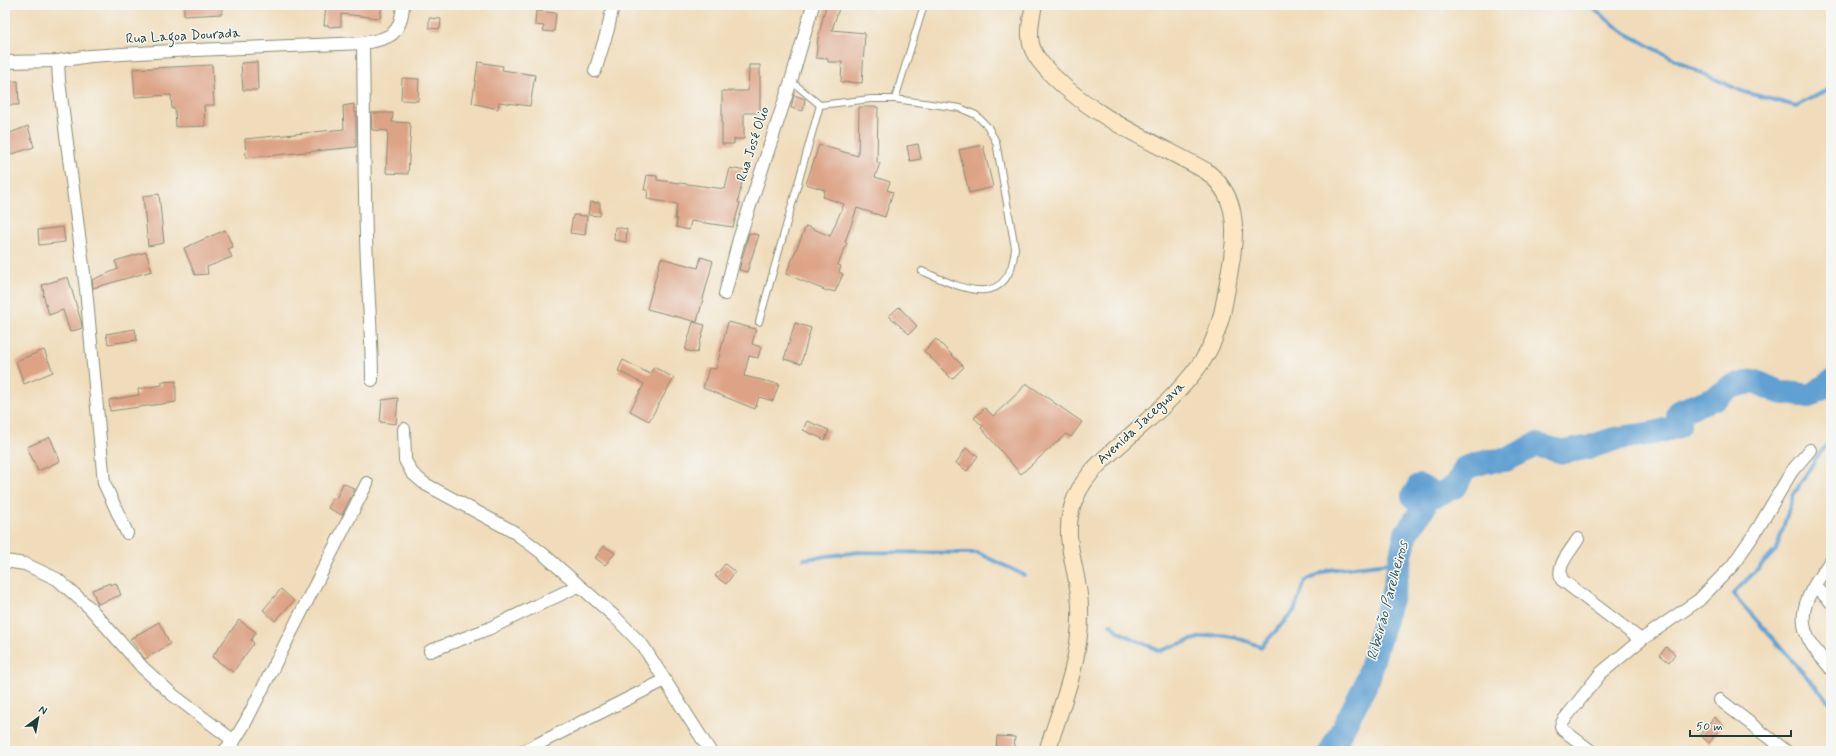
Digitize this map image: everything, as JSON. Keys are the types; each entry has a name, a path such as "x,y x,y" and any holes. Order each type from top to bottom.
{"main road":[{"name":"Avenida Jaceguava","path":"1034,5 1030,22 1032,49 1046,69 1064,87 1087,105 1206,171 1218,180 1224,188 1230,202 1233,213 1234,232 1233,250 1222,312 1215,335 1203,360 1174,396 1100,462 1087,476 1076,495 1070,512 1070,552 1079,588 1080,636 1075,662 1047,751"}],"street":[{"name":"Rua Lagoa Dourada","path":"5,62 58,61 90,56 380,41 400,27 403,5"},
{"path":"595,71 608,29 613,5"},
{"name":"Rua José Olio","path":"725,294 751,198 790,81 813,5"},
{"path":"363,43 366,234 368,301 372,331 372,380"},
{"path":"58,61 58,81 86,290 104,483 127,533"},
{"path":"404,429 405,460 412,473 425,484 514,532 542,553 614,616 643,646 710,751"},
{"path":"1591,751 1563,730 1561,726 1563,720 1601,674 1642,640 1699,600 1732,566 1757,530 1792,471 1810,450"},
{"path":"224,751 234,741 257,701 367,482"},
{"path":"1578,539 1560,567 1559,573 1562,580 1642,640"},
{"path":"1831,560 1807,597 1804,613 1805,629 1812,644 1831,669"},
{"path":"5,561 25,564 57,579 90,608 148,673 173,695 234,741"},
{"path":"430,651 488,629 578,586"},
{"path":"1814,586 1831,602"},
{"path":"524,751 665,680"},
{"path":"1720,700 1786,751"}],"lane":[{"path":"895,99 924,5"},
{"path":"790,81 820,105 871,99 895,99 960,108 976,115 988,127 996,142 1015,248 1014,262 1008,275 998,286 986,290 972,291 922,272"},
{"path":"759,322 820,105"}],"building":[{"path":"184,5 222,5 222,14 184,16"},
{"path":"326,5 382,5 380,18 341,14 341,26 329,27 328,25 324,26"},
{"path":"826,5 840,5 832,30 865,33 862,83 841,82 842,62 828,62 828,59 816,58 818,38"},
{"path":"536,11 556,13 554,32 543,31 544,26 535,25"},
{"path":"429,18 441,19 440,29 429,28"},
{"path":"257,62 258,90 243,90 241,63"},
{"path":"478,62 503,66 502,70 535,75 530,106 499,102 498,109 472,103"},
{"path":"212,65 214,105 204,105 205,126 176,127 175,109 172,109 171,95 135,97 133,69"},
{"path":"749,65 760,65 760,113 744,113 744,139 734,139 734,144 722,144 722,91 748,91"},
{"path":"402,78 419,79 418,101 401,100"},
{"path":"18,81 19,105 5,105 5,82"},
{"path":"794,95 805,99 803,111 791,108"},
{"path":"354,104 354,112 356,112 356,147 246,158 245,139 344,129 343,106"},
{"path":"859,107 878,107 877,162 880,163 875,177 890,182 887,190 893,192 885,217 857,208 845,242 847,243 838,265 841,266 839,272 843,274 835,292 827,291 786,274 806,226 830,236 844,204 823,197 825,190 806,184 819,145 858,156"},
{"path":"371,113 393,113 392,122 410,123 408,174 386,173 388,131 372,130"},
{"path":"28,126 34,147 9,155 5,143 5,135"},
{"path":"918,144 921,159 910,161 907,146"},
{"path":"983,145 993,187 969,193 959,150"},
{"path":"730,168 745,171 738,202 740,203 733,227 691,221 689,230 676,227 677,219 675,219 677,204 647,199 648,190 644,190 647,175 657,176 657,180 725,189"},
{"path":"159,194 164,243 148,246 143,196"},
{"path":"590,202 600,203 600,216 588,215"},
{"path":"573,215 587,216 585,235 570,233"},
{"path":"63,227 65,242 39,245 38,230"},
{"path":"615,227 627,229 626,242 614,240"},
{"path":"225,230 233,247 228,249 232,257 207,267 208,274 195,275 184,248"},
{"path":"749,233 759,235 747,272 739,270"},
{"path":"146,252 152,271 93,288 92,280 118,269 115,261"},
{"path":"701,257 713,261 697,322 647,309 661,258 698,268"},
{"path":"68,277 82,328 70,332 63,310 49,315 42,285"},
{"path":"899,307 917,326 909,334 889,316"},
{"path":"693,322 705,325 697,353 685,350"},
{"path":"728,322 756,329 752,344 761,347 758,358 749,356 744,376 779,384 773,401 759,397 755,409 703,388 709,368 716,369"},
{"path":"795,323 811,328 801,364 784,359"},
{"path":"135,329 137,340 108,344 106,334"},
{"path":"936,339 964,367 952,379 924,351"},
{"path":"44,350 53,372 24,384 16,361"},
{"path":"623,360 650,374 654,367 674,378 649,421 630,411 644,384 618,371"},
{"path":"176,381 176,402 110,411 109,400 139,395 138,389 162,385 162,382"},
{"path":"1026,383 1082,422 1071,437 1066,434 1021,474 981,428 983,426 974,418 985,408 993,416 1020,391"},
{"path":"398,398 396,424 380,422 382,400"},
{"path":"807,421 829,430 825,440 803,430"},
{"path":"50,437 60,461 38,471 27,447"},
{"path":"966,448 978,456 967,471 956,463"},
{"path":"343,483 355,489 342,515 328,508 333,498 336,499"},
{"path":"604,546 615,553 605,565 595,558"},
{"path":"725,564 735,572 726,584 715,576"},
{"path":"110,583 110,585 116,583 121,595 98,604 92,590"},
{"path":"281,589 294,601 275,621 263,610"},
{"path":"239,620 256,632 251,640 254,643 233,672 212,657"},
{"path":"159,622 170,644 145,659 130,639"},
{"path":"1666,647 1675,654 1669,662 1660,655"},
{"path":"1714,717 1723,725 1709,743 1700,735"},
{"path":"997,736 1015,737 1014,751 996,751"}],"waterway":[{"path":"1588,5 1625,33 1701,73 1744,92 1796,106 1831,88"},
{"name":"Ribeirão Parelheiros","path":"1331,751 1365,686 1393,592 1406,533 1424,508 1413,496 1419,486 1437,495 1456,486 1465,468 1487,461 1506,460 1536,445 1564,452 1590,447 1614,439 1654,433 1679,426 1678,412 1715,398 1730,387 1754,381 1779,392 1810,396 1831,382"},
{"path":"1831,440 1816,458 1793,496 1776,550 1733,594 1831,704"},
{"path":"804,559 859,552 978,553 1024,575"},
{"path":"1110,624 1121,633 1160,651 1195,639 1216,635 1240,639 1261,647 1294,611 1305,581 1328,570 1398,562"}]}
